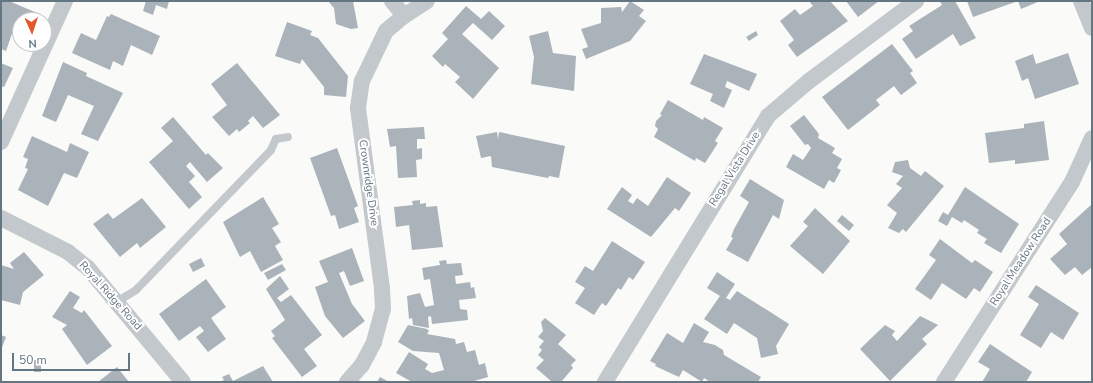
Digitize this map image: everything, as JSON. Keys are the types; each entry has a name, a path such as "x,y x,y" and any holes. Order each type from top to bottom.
{"street":[{"path":"1,142 65,1"},
{"path":"392,1 404,16"},
{"name":"Crownridge Drive","path":"347,382 362,365 374,342 383,309 382,288 358,108 362,81 386,31 404,16 427,1"},
{"name":"Regal Vista Drive","path":"604,382 768,116 809,81 916,1"},
{"path":"1081,1 1092,28"},
{"name":"Royal Meadow Road","path":"944,382 1072,182 1092,138"},
{"name":"Royal Ridge Road","path":"1,218 68,252 88,268 118,301 183,382"}],"lane":[{"path":"118,301 136,290 270,150 276,139 288,137"}],"building":[{"path":"1,1 9,1 35,12 12,12 12,34 6,51 1,49"},
{"path":"146,1 169,1 167,9 156,5 153,15 143,11"},
{"path":"328,1 353,1 358,28 351,29 336,24 334,8"},
{"path":"630,1 644,10 639,16 646,21 630,41 586,59 582,49 588,47 581,29 601,23 601,8 621,7 622,12"},
{"path":"809,1 830,1 848,21 797,57 788,45 794,40 780,21 795,9 800,15 813,6"},
{"path":"846,1 879,1 858,17"},
{"path":"940,1 955,1 976,38 960,46 953,34 916,59 902,39 913,31 909,26 942,5"},
{"path":"967,1 1018,1 973,17"},
{"path":"1018,1 1040,1 1021,9"},
{"path":"466,6 481,19 489,11 505,26 492,40 473,23 462,34 499,68 473,99 455,82 460,77 445,64 443,67 432,56 448,39 442,33"},
{"path":"111,14 160,36 152,55 131,45 123,66 113,61 110,70 72,53 81,33 96,40 107,16 109,17"},
{"path":"287,22 312,31 310,35 318,38 348,76 346,97 324,95 324,87 302,59 300,64 275,56"},
{"path":"548,31 553,53 576,56 574,91 531,84 534,57 529,36"},
{"path":"756,31 758,35 749,41 746,37"},
{"path":"892,44 913,71 910,73 917,83 901,95 894,86 876,100 880,105 848,130 822,97"},
{"path":"1068,53 1079,84 1035,99 1028,78 1022,81 1015,61 1033,54 1036,64"},
{"path":"704,54 757,74 749,91 727,81 725,87 732,90 724,108 710,101 713,94 690,84"},
{"path":"63,62 87,73 86,76 123,93 98,141 81,134 94,106 68,95 56,122 42,116"},
{"path":"1,63 13,68 4,87 1,86"},
{"path":"237,63 280,115 263,128 253,116 248,121 250,123 239,132 237,129 229,136 212,117 227,105 211,84"},
{"path":"668,100 703,120 704,117 723,128 715,141 718,143 705,163 696,158 695,161 654,137 658,129 655,126 656,121 662,115 660,114"},
{"path":"804,115 819,134 818,138 835,148 832,153 842,159 837,168 841,170 834,183 829,180 824,189 786,167 793,154 803,160 811,148 808,144 805,145 790,126"},
{"path":"173,117 206,155 208,153 223,168 207,182 190,162 186,166 195,176 189,182 202,197 189,209 149,162 173,141 161,128"},
{"path":"1044,121 1049,160 1015,164 1015,160 989,163 985,133 1024,128 1024,124"},
{"path":"424,127 425,139 417,139 417,149 422,148 422,159 416,160 417,177 398,178 396,146 390,147 387,129"},
{"path":"497,132 498,139 499,132 565,146 559,178 549,176 548,178 492,167 491,156 481,158 476,136"},
{"path":"32,136 67,152 70,143 89,152 77,178 64,173 48,206 18,190 28,169 25,168 28,159 23,157"},
{"path":"337,148 358,206 354,208 359,222 339,229 335,215 331,216 310,158"},
{"path":"908,160 910,168 921,176 925,171 944,186 906,232 903,229 899,233 888,228 897,213 887,205 902,188 896,184 903,176 892,172 895,162"},
{"path":"667,177 691,193 679,211 675,208 651,237 607,209 622,187 632,195 628,201 633,204 637,198 648,206"},
{"path":"750,179 784,200 779,219 773,215 748,262 726,250 733,238 731,237 734,229 749,202 740,196"},
{"path":"965,187 1019,224 1001,253 984,243 987,239 977,233 979,230 964,220 962,223 952,217 947,226 938,221 943,212 948,215"},
{"path":"263,197 279,224 272,228 281,242 275,246 283,260 261,272 250,251 240,257 223,222"},
{"path":"142,198 166,227 140,248 137,243 120,257 93,224 108,213 113,219"},
{"path":"420,200 420,204 426,203 426,207 437,206 443,247 412,250 409,225 396,227 394,207 413,205 412,201"},
{"path":"1092,204 1092,267 1082,275 1075,267 1065,275 1050,259 1067,244 1059,234"},
{"path":"815,208 850,241 823,274 790,246 808,226 803,222"},
{"path":"842,215 854,225 849,231 837,221"},
{"path":"940,239 972,263 975,260 993,272 980,292 974,288 966,299 942,283 931,300 915,289 936,260 929,255"},
{"path":"612,241 645,262 633,280 629,277 621,290 618,288 606,306 602,303 594,315 575,303 585,288 575,282 585,266 593,271"},
{"path":"352,248 364,281 350,286 344,271 339,273 352,304 365,321 343,338 325,316 315,287 328,282 319,261"},
{"path":"24,252 44,275 23,292 20,305 1,300 1,265 14,269 10,263"},
{"path":"201,258 205,266 193,272 189,264"},
{"path":"446,260 447,264 461,263 463,275 455,276 456,284 470,282 471,288 474,287 476,298 459,300 460,309 467,310 468,320 432,324 431,316 428,317 429,328 413,325 412,318 409,319 407,296 420,293 425,307 434,305 430,279 424,280 422,268 440,265 439,261"},
{"path":"282,264 286,270 268,280 264,273"},
{"path":"717,272 735,284 726,298 730,300 737,291 789,324 776,346 778,354 761,358 757,338 734,323 727,334 704,319 720,296 707,288"},
{"path":"280,276 289,289 277,298 281,302 291,295 322,335 304,349 317,366 302,377 272,338 275,336 271,331 285,320 266,289"},
{"path":"206,279 226,307 211,318 226,339 208,352 196,337 204,331 200,326 179,341 159,314"},
{"path":"1036,285 1079,313 1063,340 1051,332 1041,348 1020,335 1039,304 1028,297"},
{"path":"70,291 80,297 73,308 82,313 84,310 112,346 87,365 62,329 67,325 52,317"},
{"path":"920,316 938,325 922,339 927,344 890,381 860,349 885,325 895,331 892,335 897,341"},
{"path":"545,318 566,335 558,344 576,360 571,365 573,368 561,382 552,382 536,368 544,360 538,355 542,350 539,347 544,341 538,337 543,331 541,322"},
{"path":"694,323 709,332 703,342 715,345 723,350 724,355 761,377 758,382 710,382 704,378 702,382 683,370 679,377 655,366 656,364 650,361 667,333 683,343"},
{"path":"408,325 427,329 429,331 427,334 455,339 456,344 464,342 467,352 475,350 479,365 485,363 488,377 471,382 412,382 396,373 409,352 428,364 425,369 432,373 444,370 439,353 413,351 398,342"},
{"path":"1,335 6,337 1,350"},
{"path":"990,344 1032,372 1026,382 982,382 990,369 978,362"},
{"path":"34,360 41,360 41,372 34,372"},
{"path":"263,366 273,382 220,382 224,380 222,377 229,374 233,381"},
{"path":"117,367 129,382 98,382"},
{"path":"380,377 389,382 377,382"}]}
